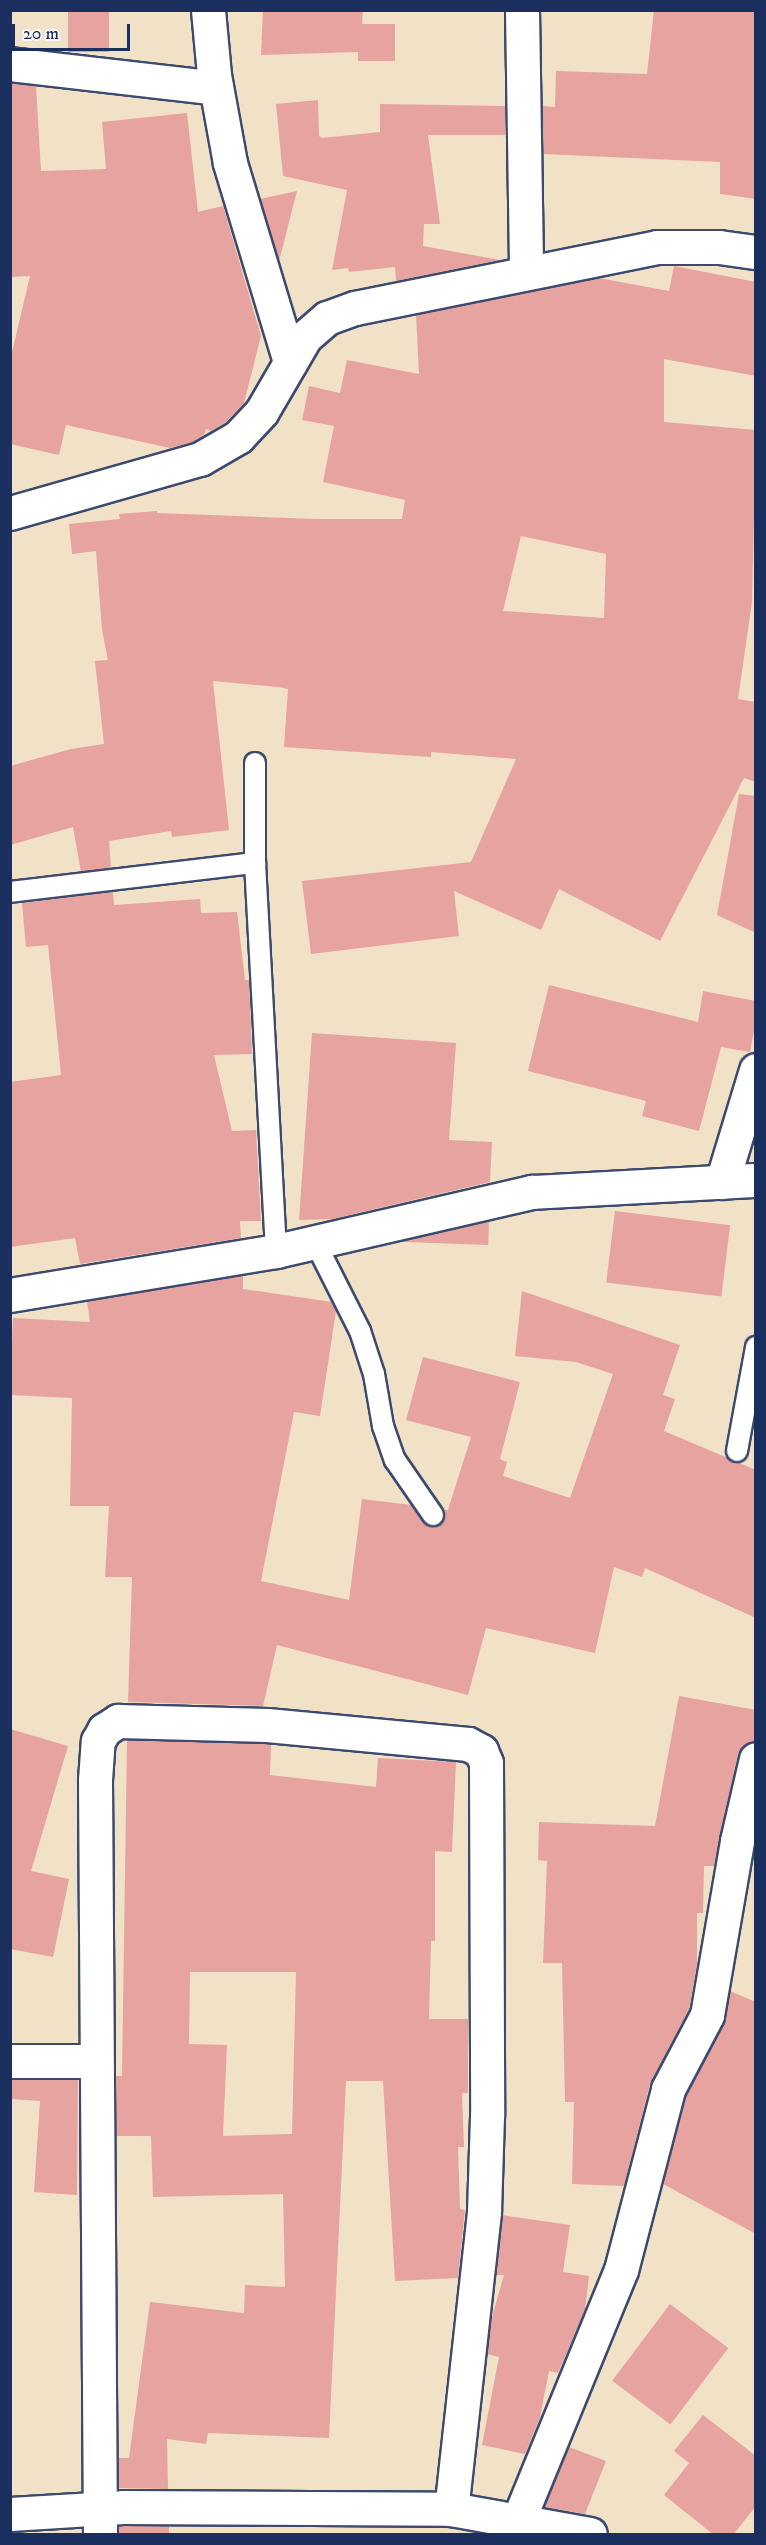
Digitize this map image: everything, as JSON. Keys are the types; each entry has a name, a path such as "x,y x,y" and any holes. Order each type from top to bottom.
{"street":[{"path":"208,10 216,88 230,162 290,362"},
{"path":"522,10 526,272"},
{"path":"10,64 216,88"},
{"path":"10,513 200,459 238,437 262,411 305,337 327,318 355,308 657,247 719,247 756,252"},
{"path":"722,1182 756,1070"},
{"path":"10,1295 276,1251 532,1192 756,1180"},
{"path":"100,2522 95,1780 98,1741 104,1730 118,1721 267,1725 468,1744 481,1751 486,1763 487,2116 484,2212 451,2509"},
{"path":"518,2521 621,2270 668,2090 707,2015 737,1841 756,1759"},
{"path":"10,2061 96,2061"},
{"path":"10,2514 100,2522 451,2509 590,2535"}],"lane":[{"path":"255,763 255,863 276,1251"},
{"path":"10,892 255,863"},
{"path":"315,1242 360,1331 374,1374 383,1426 395,1460 433,1515"},
{"path":"737,1451 756,1347"}],"building":[{"path":"68,10 109,10 109,52 68,52"},
{"path":"263,10 363,10 362,24 395,24 395,61 358,61 358,52 261,55"},
{"path":"654,10 756,10 756,199 720,194 720,162 543,154 542,106 555,107 556,71 647,74"},
{"path":"10,83 36,86 41,171 106,169 102,122 187,113 198,212 223,206 261,336 244,403 226,422 211,431 206,429 204,435 193,442 170,448 66,425 59,455 10,444 10,361 30,276 10,277"},
{"path":"318,100 319,136 322,138 380,132 380,104 505,106 505,135 428,135 440,224 424,224 423,246 500,260 396,281 395,267 349,272 348,268 332,270 347,190 283,176 276,104"},
{"path":"297,191 279,261 260,199"},
{"path":"674,266 756,282 756,376 664,359 664,422 756,430 752,602 738,699 756,702 756,782 744,778 660,941 559,889 541,930 454,891 459,936 311,954 302,881 471,862 516,759 431,752 431,757 284,747 288,689 278,687 213,681 229,830 172,837 171,831 109,841 111,868 81,872 73,827 10,845 10,766 71,749 104,744 95,661 108,660 102,630 96,551 72,554 69,524 120,519 119,514 157,511 157,513 316,519 402,519 405,500 323,482 334,426 302,420 309,386 340,393 347,360 419,374 416,315 599,278 669,291","holes":["521,536 606,554 604,618 503,611"]},
{"path":"739,794 756,796 756,933 717,915"},
{"path":"113,892 114,905 200,899 201,913 237,912 245,980 249,980 252,1054 214,1055 232,1131 256,1130 261,1221 240,1221 241,1238 80,1264 75,1238 10,1247 10,1082 61,1075 48,945 26,947 22,903"},
{"path":"549,985 698,1022 703,991 756,1001 756,1021 750,1052 721,1047 699,1131 642,1116 646,1101 528,1071"},
{"path":"312,1033 456,1043 449,1140 492,1142 490,1182 332,1219 299,1220"},
{"path":"615,1211 730,1225 721,1297 606,1282"},
{"path":"378,1217 489,1221 488,1245 377,1241"},
{"path":"243,1276 243,1289 332,1302 336,1311 320,1416 294,1412 261,1581 349,1600 362,1499 412,1505 428,1526 439,1525 444,1521 443,1510 448,1510 471,1437 406,1420 423,1357 520,1382 500,1459 507,1462 503,1476 570,1498 613,1374 576,1362 515,1356 522,1291 680,1345 663,1395 675,1399 664,1431 756,1470 756,1618 645,1568 642,1577 614,1567 595,1653 486,1628 468,1695 277,1645 263,1706 128,1702 132,1577 105,1577 109,1506 70,1506 72,1398 10,1395 13,1318 90,1322 87,1301"},
{"path":"679,1696 756,1710 756,1741 743,1746 738,1754 714,1866 704,1866 703,1913 697,1913 697,1964 689,2009 650,2084 624,2186 572,2184 574,2102 565,2102 562,1963 543,1963 547,1861 538,1860 539,1822 655,1826"},
{"path":"10,1729 68,1746 31,1871 69,1879 53,1957 10,1949"},
{"path":"127,1740 271,1744 270,1775 376,1787 378,1758 456,1762 452,1852 435,1851 435,1941 431,1941 429,2019 468,2019 468,2093 462,2093 464,2147 458,2147 460,2209 465,2210 458,2278 395,2281 383,2081 346,2081 329,2438 208,2433 206,2444 167,2439 168,2489 118,2488 118,2458 129,2458 150,2302 244,2313 245,2285 285,2287 283,2194 153,2197 151,2136 116,2136 116,2076 122,2076","holes":["190,1972 296,1972 292,2134 223,2136 227,2045 189,2044"]},
{"path":"730,1991 756,2002 756,2234 663,2184 686,2096 724,2023"},
{"path":"10,2080 78,2080 77,2195 34,2192 40,2101 10,2099"},
{"path":"502,2215 570,2225 563,2272 589,2276 585,2310 558,2373 549,2371 540,2417 525,2454 482,2445 499,2357 487,2354 490,2324 504,2275 496,2275"},
{"path":"670,2304 728,2348 671,2425 612,2381"},
{"path":"703,2415 756,2456 756,2506 733,2535 714,2535 664,2495 689,2463 674,2451"},
{"path":"569,2447 606,2461 585,2514 544,2507"},
{"path":"119,2526 169,2526 169,2534 119,2534"}]}
